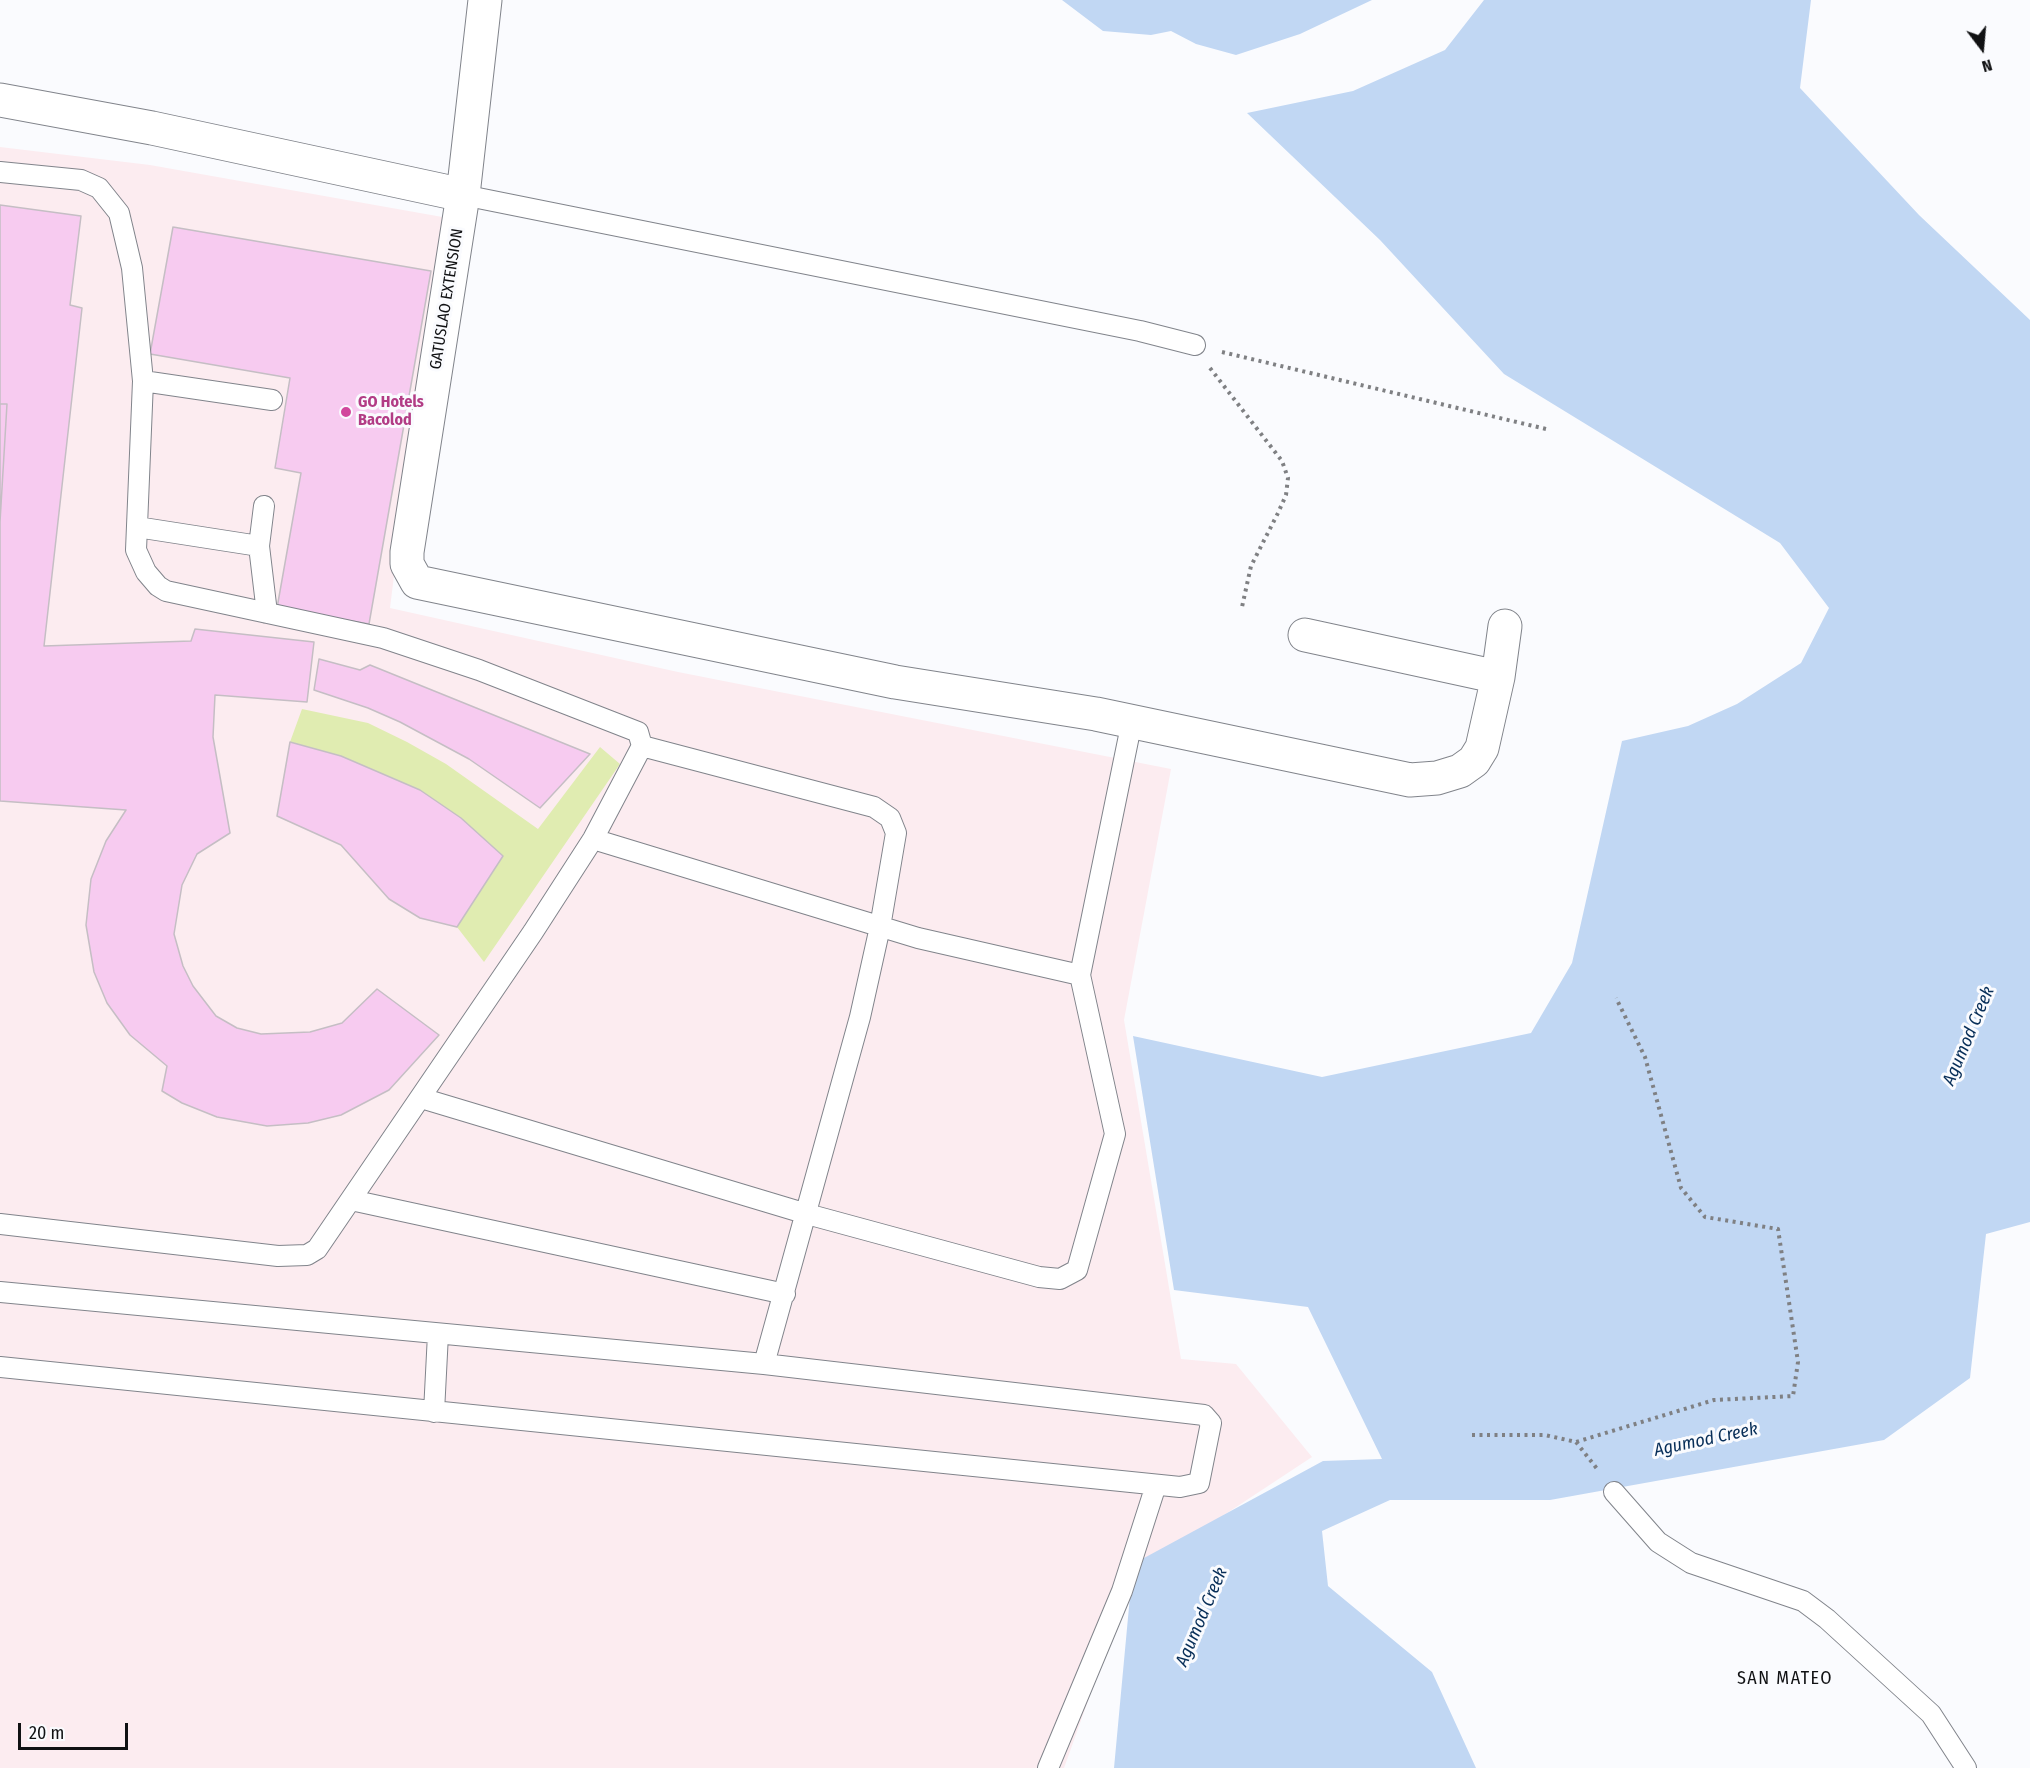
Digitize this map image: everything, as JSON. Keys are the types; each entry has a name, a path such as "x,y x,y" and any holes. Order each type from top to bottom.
{"street":[{"name":"GATUSLAO EXTENSION","path":"485,0 463,195 407,552 407,564 411,575 417,582 895,682 1132,721"},
{"path":"0,100 152,128 463,195"},
{"path":"1132,721 1410,780 1437,778 1460,771 1474,761 1482,748 1498,677 1505,626"},
{"path":"1305,635 1498,677"}],"lane":[{"path":"0,172 81,180 99,188 119,213 132,268 143,381 135,550 140,562 158,586 166,591 383,638 479,670 639,732 642,746 593,839 533,933 317,1249 307,1255 294,1257 0,1224"},
{"path":"463,195 1128,329 1195,345"},
{"path":"143,381 272,400"},
{"path":"264,506 259,546 267,613"},
{"path":"137,527 259,546"},
{"path":"421,1098 807,1214 1039,1277 1060,1279 1077,1270 1115,1134 1080,975 1132,721"},
{"path":"642,746 874,807 890,818 896,833 880,927 860,1017 764,1365"},
{"path":"593,839 880,927 1080,975"},
{"path":"351,1200 785,1294"},
{"path":"0,1292 764,1365 1204,1415 1211,1423 1199,1483 1180,1488 0,1367"},
{"path":"434,1412 438,1334"},
{"path":"1048,1768 1122,1591 1156,1485"},
{"path":"1614,1492 1658,1542 1691,1563 1803,1601 1819,1613 1931,1714 1966,1768"}],"path":[{"path":"1195,345 1546,429"},
{"path":"1195,345 1219,381 1282,461 1288,478 1286,495 1251,566 1242,607"},
{"path":"1472,1435 1545,1435 1576,1442 1714,1400 1793,1396 1798,1362 1778,1229 1705,1217 1681,1188 1645,1058 1616,998"},
{"path":"1576,1442 1594,1465"}],"shaded area":[{"path":"0,147 150,165 448,218 412,430 390,608 678,672 1171,769 1124,1020 1181,1359 1236,1364 1312,1457 1133,1575 1064,1768 0,1768"}],"green space":[{"path":"302,709 368,723 407,742 446,764 538,829 600,747 620,764 484,962 457,927 503,856 461,818 420,790 341,756 290,742"}],"water":[{"path":"1062,0 1372,0 1300,34 1236,55 1196,44 1171,31 1151,35 1103,31"},
{"name":"Agumod Creek","path":"1484,0 1811,0 1800,88 1919,215 2030,320 2030,1222 1986,1234 1970,1378 1884,1440 1550,1500 1390,1500 1322,1531 1328,1586 1432,1672 1476,1768 1114,1768 1133,1564 1323,1461 1382,1459 1308,1307 1174,1290 1133,1036 1322,1077 1531,1033 1572,963 1622,741 1688,726 1737,704 1801,663 1829,608 1780,543 1504,374 1380,240 1247,113 1353,91 1445,50"}],"building":[{"path":"0,205 81,216 70,305 82,308 44,646 191,641 195,629 314,642 307,702 215,695 213,737 230,833 197,854 182,885 174,934 183,966 193,986 216,1016 237,1028 261,1034 310,1032 342,1023 377,989 439,1035 389,1090 341,1115 308,1123 267,1126 217,1117 182,1103 162,1091 167,1066 130,1035 107,1003 94,972 86,925 91,879 106,841 126,810 0,801 0,522 7,404 0,404"},
{"name":"GO Hotels Bacolod","path":"173,227 431,271 369,624 277,608 301,473 275,468 290,378 150,354"},
{"path":"0,404 7,404 0,522"},
{"path":"319,659 360,670 370,665 590,754 540,808 469,759 400,722 368,708 314,690"},
{"path":"290,742 341,756 420,790 461,818 503,856 457,927 420,918 389,899 341,845 277,816"}],"place":[{"name":"GO Hotels Bacolod","path":"346,412"}],"district":[{"name":"SAN MATEO","path":"1785,1679"}]}
